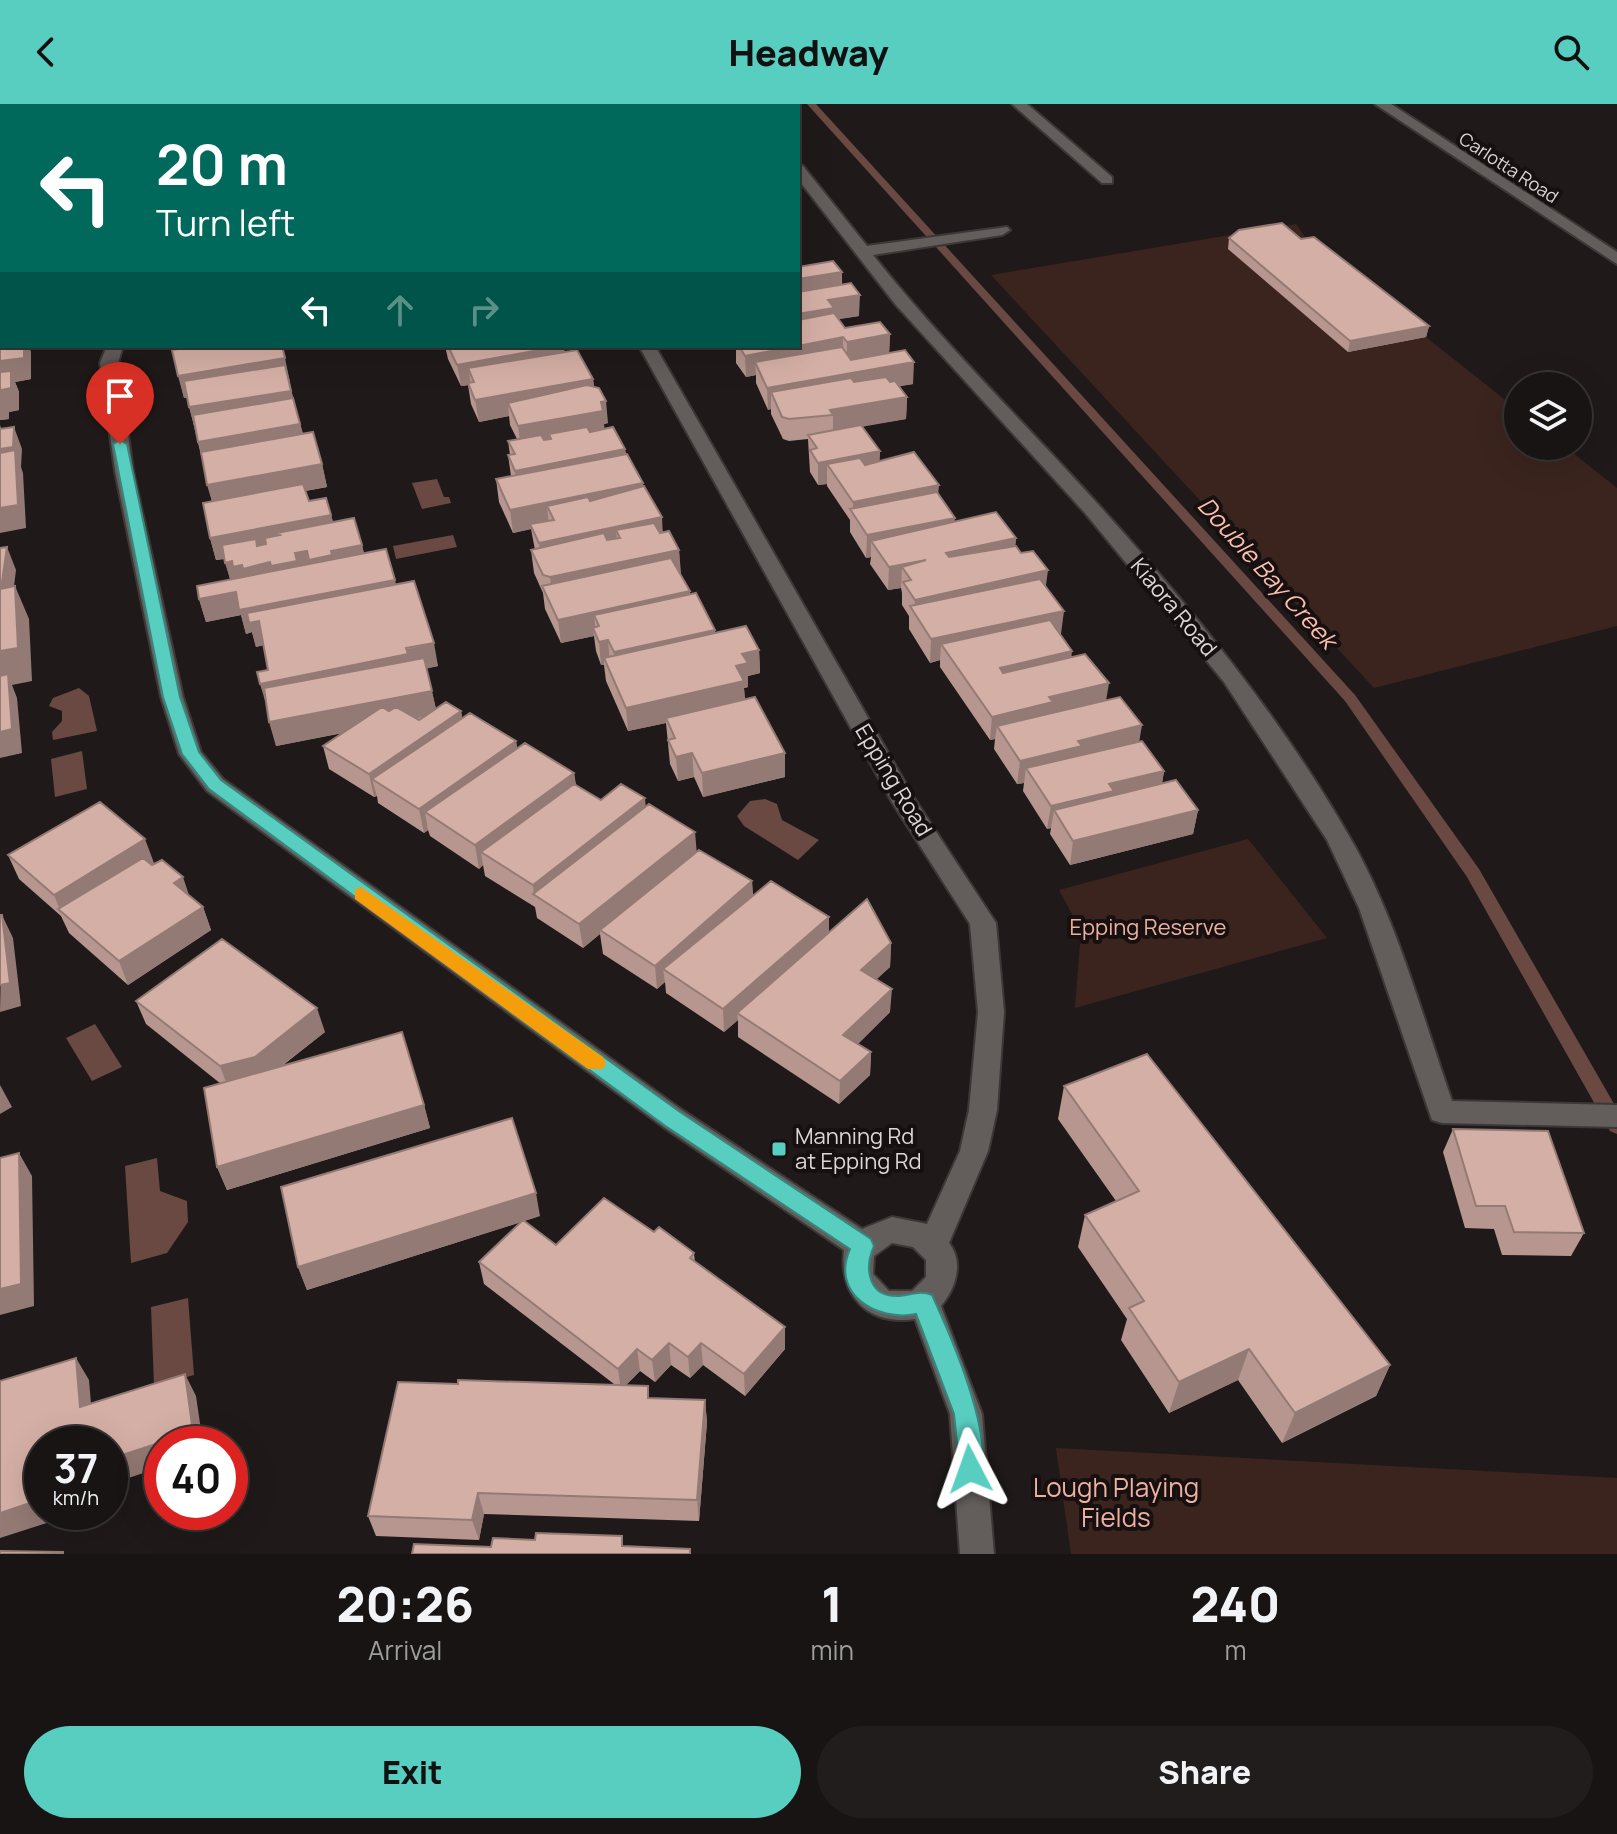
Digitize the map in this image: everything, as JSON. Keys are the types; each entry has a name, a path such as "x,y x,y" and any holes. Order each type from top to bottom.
{"street":[{"path":"1019,104 1107,180"},
{"name":"Carlotta Road","path":"1382,104 1617,259"},
{"name":"Kiaora Road","path":"800,172 861,252 968,377 1092,509 1232,677 1338,838 1372,908 1442,1112 1617,1116"},
{"path":"861,252 1002,230"},
{"path":"114,348 109,363 124,471 172,697 190,754 215,785 672,1118 863,1246"},
{"name":"Epping Road","path":"648,348 904,802 983,923 991,1012 983,1110 974,1151 933,1244"},
{"path":"892,1230 921,1235 941,1255 942,1282 924,1302 896,1307 870,1297 856,1275 855,1263 863,1246 877,1234 892,1230"},
{"path":"924,1302 966,1414 977,1554"}],"green space":[{"path":"1296,224 1312,247 1504,399 1504,460 1582,460 1617,488 1617,626 1374,688 991,275"},
{"name":"Epping Reserve","path":"1248,839 1327,938 1075,1008 1081,931 1059,890"},
{"name":"Lough Playing Fields","path":"1056,1448 1617,1478 1617,1554 1071,1554"}],"shaded area":[{"path":"437,479 444,497 449,497 451,503 422,509 412,483"},
{"path":"453,535 457,547 396,559 393,546"},
{"path":"79,688 89,696 97,731 53,740 52,732 62,721 62,711 49,706 53,698"},
{"path":"82,751 87,789 55,797 51,759"},
{"path":"765,799 777,804 782,820 819,840 798,860 744,826 737,816 750,801"},
{"path":"95,1024 122,1067 92,1081 66,1038"},
{"path":"157,1158 160,1191 187,1201 188,1222 167,1253 131,1263 125,1166"},
{"path":"188,1298 194,1375 154,1386 151,1307"}],"building":[{"path":"1282,223 1301,239 1314,237 1429,326 1350,341 1229,238 1239,230"},
{"path":"833,261 842,272 800,279 800,267"},
{"path":"851,283 860,295 828,300 834,308 800,314 800,292"},
{"path":"834,313 845,328 880,322 890,334 847,342 843,337 800,346 800,320"},
{"path":"842,347 851,360 905,350 914,362 767,388 755,362"},
{"path":"0,348 24,348 24,358 0,361"},
{"path":"282,348 285,358 178,376 172,350"},
{"path":"449,348 550,348 457,365"},
{"path":"740,348 786,348 745,356"},
{"path":"577,350 593,379 475,400 468,383 474,382 468,368"},
{"path":"285,365 291,391 189,407 184,381"},
{"path":"11,371 11,388 1,390 0,397 0,372"},
{"path":"886,377 890,382 895,381 907,397 830,410 833,415 782,417 771,392 851,378 854,382"},
{"path":"587,385 599,388 606,401 601,402 603,411 518,426 508,403"},
{"path":"293,398 300,424 198,442 193,415"},
{"path":"861,425 880,451 818,463 810,450 817,448 808,435"},
{"path":"14,427 13,447 0,449 0,429"},
{"path":"587,427 590,432 613,427 625,449 515,471 508,455 515,454 508,441 541,435 544,440 551,439 549,434"},
{"path":"313,432 322,464 207,485 201,452"},
{"path":"15,450 18,505 0,508 0,453"},
{"path":"914,452 939,485 853,502 827,464 860,458 865,465"},
{"path":"627,454 643,483 510,510 496,479"},
{"path":"303,484 309,501 326,498 331,515 210,538 203,503"},
{"path":"644,486 662,517 539,543 530,524 554,520 547,506 588,497 590,501"},
{"path":"937,492 955,518 867,535 850,509"},
{"path":"996,512 1016,538 946,553 949,557 1016,546 1021,553 1033,551 1048,570 915,600 903,582 911,580 902,567 926,560 889,567 871,541"},
{"path":"354,518 362,545 331,551 332,555 309,560 307,551 295,553 297,561 271,566 270,562 243,569 242,565 233,567 232,561 225,563 222,545 256,539 257,546 266,544 265,538 280,535 277,533"},
{"path":"654,523 660,533 669,531 679,550 550,577 543,575 531,550 604,533 607,540 620,538 616,530"},
{"path":"7,547 1,589 0,589 0,548"},
{"path":"386,549 395,580 239,610 236,592 199,599 197,586"},
{"path":"671,558 690,591 558,620 542,586"},
{"path":"1040,579 1064,611 931,639 910,606"},
{"path":"414,581 434,643 406,648 408,654 260,684 257,672 268,670 259,621 249,623 247,613"},
{"path":"15,586 18,648 0,651 0,589"},
{"path":"696,593 715,630 614,652 608,640 599,642 593,628 599,626 594,615"},
{"path":"1050,620 1072,651 1000,668 1003,673 1085,654 1109,683 1049,697 1053,702 992,717 941,644"},
{"path":"746,626 759,650 742,654 748,663 736,666 744,681 626,708 604,658"},
{"path":"424,658 432,691 269,722 264,688"},
{"path":"8,674 12,729 0,732 0,676"},
{"path":"755,697 785,753 702,773 692,753 676,757 668,740 675,738 666,718"},
{"path":"1120,697 1142,725 1078,741 1082,746 1020,761 997,726"},
{"path":"446,702 461,711 369,774 323,746 382,707 389,711 396,707 419,720"},
{"path":"470,713 516,741 419,809 372,779"},
{"path":"1142,741 1164,771 1109,784 1114,791 1051,806 1026,768"},
{"path":"525,743 574,773 475,845 425,812"},
{"path":"1176,780 1198,810 1073,841 1054,810"},
{"path":"574,784 601,800 621,784 645,798 533,885 481,852"},
{"path":"100,802 145,839 54,895 8,855"},
{"path":"649,804 695,832 579,924 533,894"},
{"path":"699,850 752,881 655,966 600,930"},
{"path":"143,858 152,865 162,860 183,877 174,883 203,907 119,961 58,909"},
{"path":"771,881 829,917 723,1009 663,969"},
{"path":"867,899 891,943 861,970 892,989 843,1035 871,1052 840,1081 737,1013"},
{"path":"0,915 10,983 0,985"},
{"path":"222,939 317,1008 255,1057 220,1066 136,1001"},
{"path":"402,1032 424,1105 217,1167 204,1088"},
{"path":"1147,1054 1390,1365 1295,1413 1249,1349 1179,1382 1129,1308 1144,1301 1085,1215 1139,1191 1064,1086"},
{"path":"512,1118 536,1193 298,1267 281,1187"},
{"path":"1453,1129 1548,1131 1584,1233 1514,1232 1505,1206 1476,1206"},
{"path":"19,1153 21,1284 0,1289 0,1158"},
{"path":"604,1198 654,1232 659,1227 694,1253 690,1258 785,1327 744,1374 701,1343 688,1357 669,1343 652,1360 637,1349 618,1369 479,1262 523,1220 556,1245"},
{"path":"76,1358 80,1407 185,1374 192,1426 144,1426 144,1448 128,1453 128,1426 24,1426 24,1505 0,1513 0,1381"},
{"path":"458,1380 648,1386 648,1398 705,1400 697,1500 478,1493 472,1520 368,1516 398,1382 458,1384"},
{"path":"536,1533 622,1536 622,1546 690,1549 690,1554 412,1554 414,1544 491,1547 493,1538 535,1540"},
{"path":"0,1551 63,1552 63,1554 0,1554"}],"waterway":[{"name":"Double Bay Creek","path":"811,104 1350,698 1473,873 1617,1126"}],"slow traffic":[{"path":"361,894 595,1063"}],"place":[{"name":"Manning Rd at Epping Rd","path":"779,1149"}],"route":[{"path":"120,444 172,697 190,754 215,785 672,1118 863,1246 855,1263 856,1275 870,1297 896,1307 910,1307 924,1302 966,1414 970,1469"}]}
